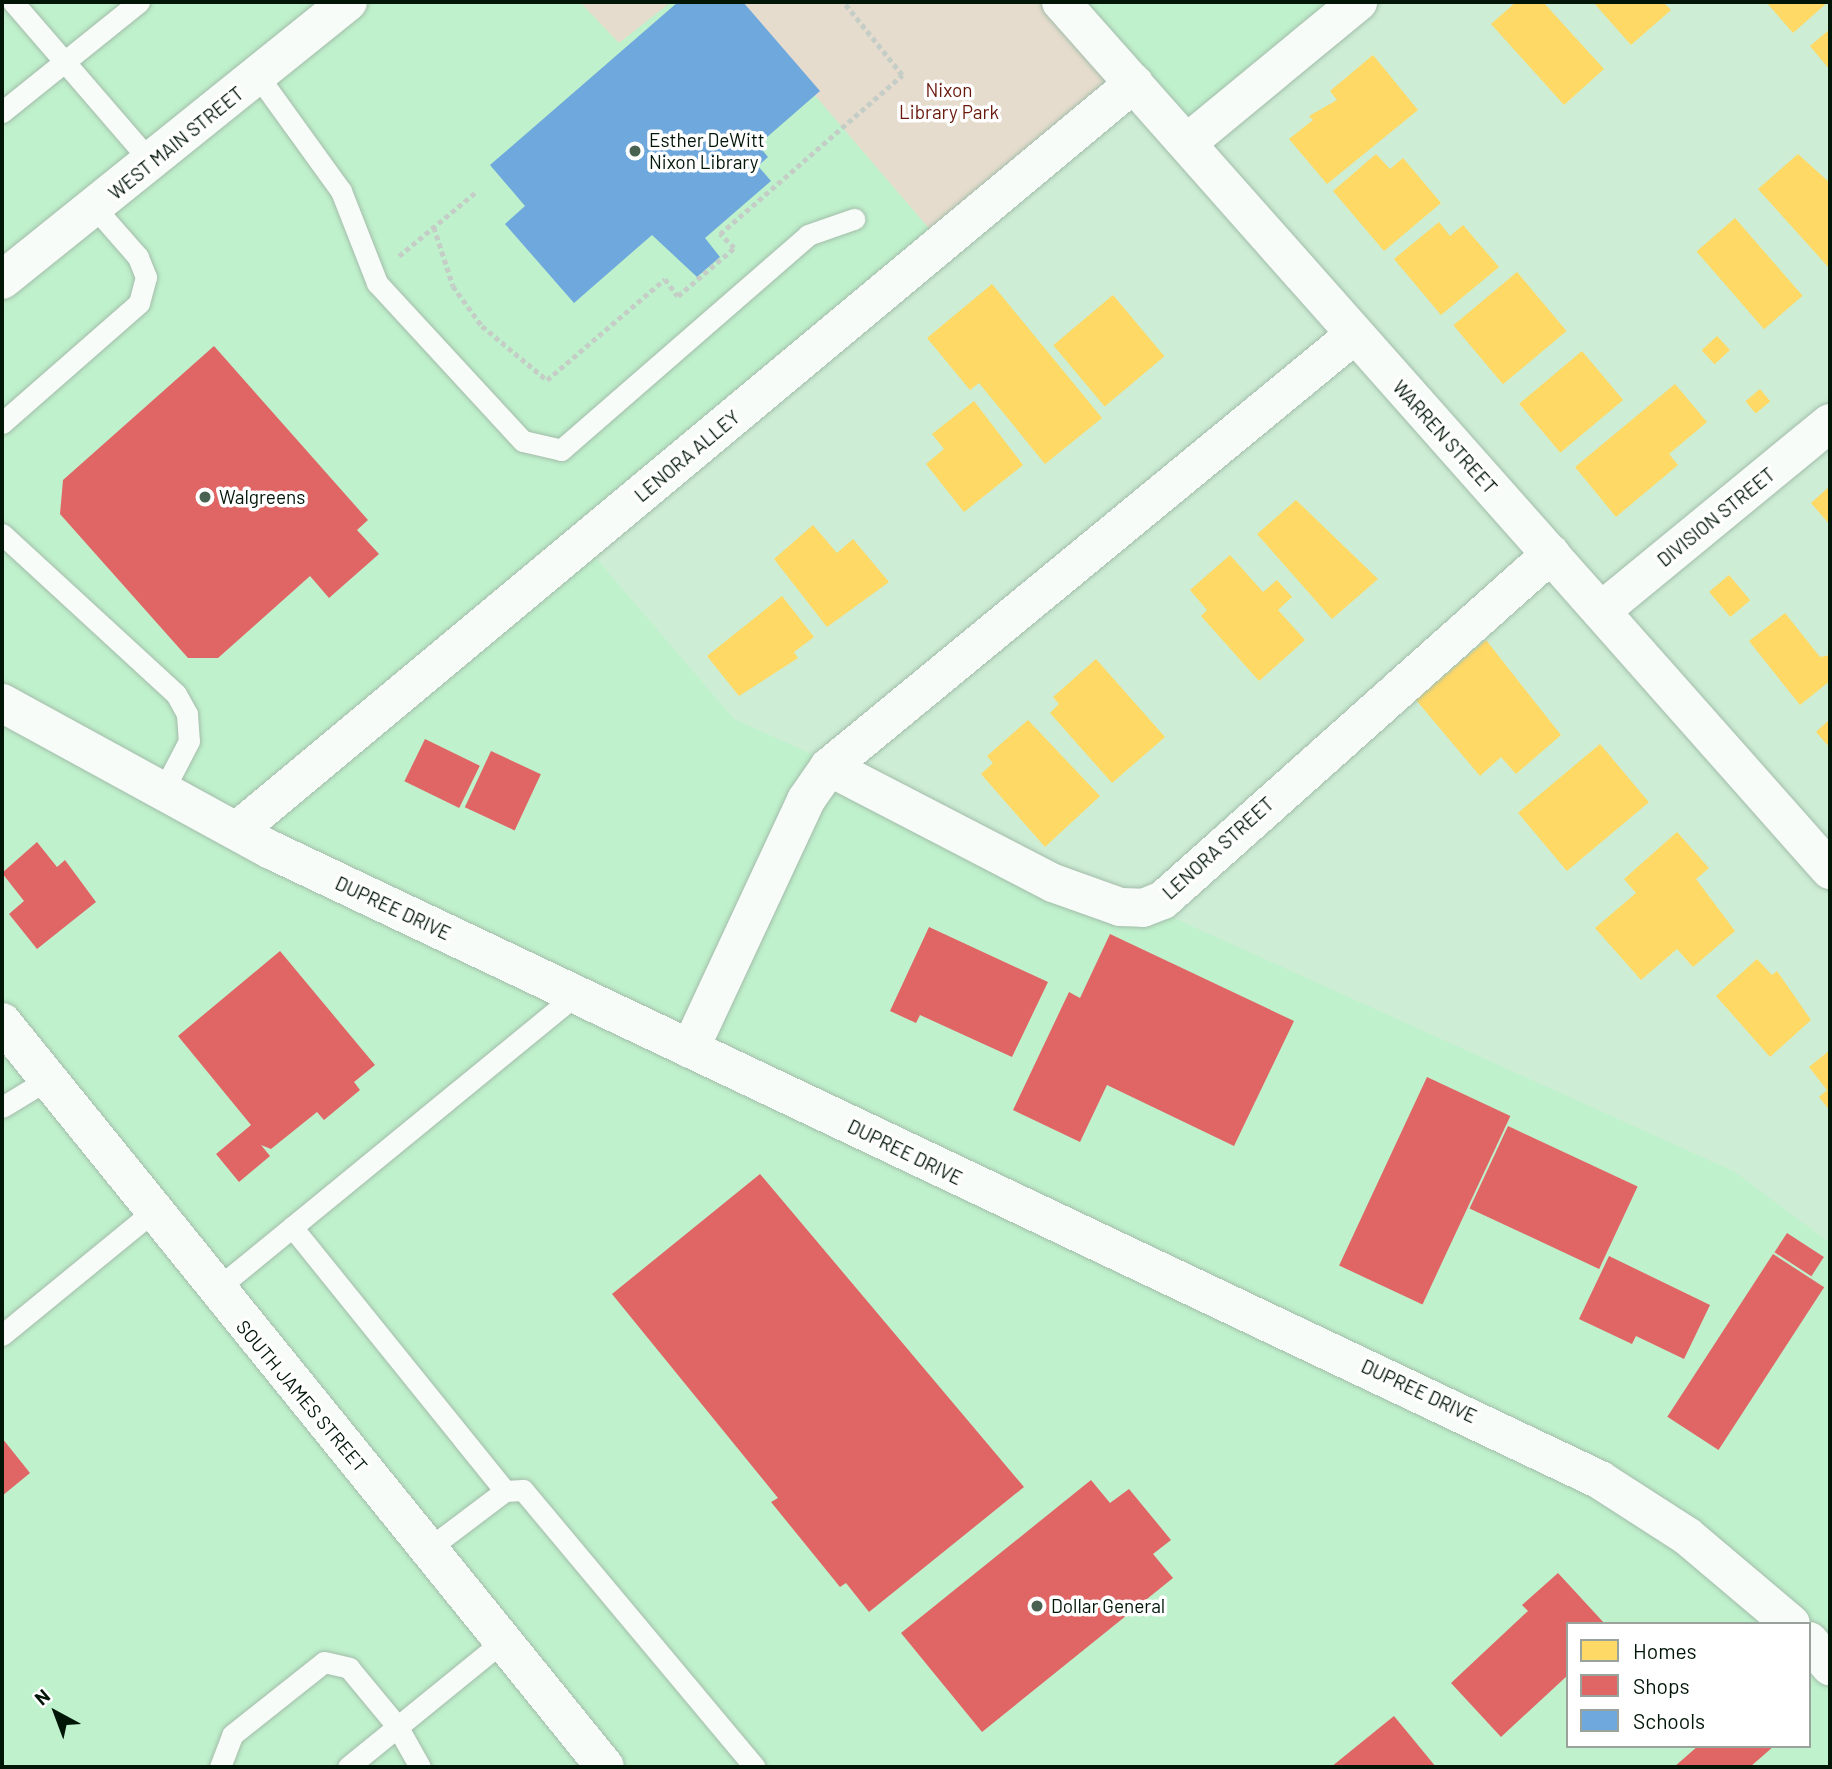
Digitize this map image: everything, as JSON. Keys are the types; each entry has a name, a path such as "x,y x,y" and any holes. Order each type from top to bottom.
{"street":[{"name":"WEST MAIN STREET","path":"2,280 96,209 348,2"},
{"name":"WARREN STREET","path":"1061,2 1353,336 1551,554 1830,870"},
{"path":"1187,143 1358,2"},
{"name":"LENORA ALLEY","path":"239,829 1134,83"},
{"path":"690,1049 806,800 829,767 1353,336"},
{"name":"DIVISION STREET","path":"1601,611 1830,423"},
{"name":"LENORA STREET","path":"829,767 1053,883 1120,907 1143,908 1163,900 1551,554"},
{"name":"DUPREE DRIVE","path":"2,703 239,829 575,995 1600,1480 1687,1536 1789,1622"},
{"name":"SOUTH JAMES STREET","path":"2,1022 45,1081 214,1291 605,1767"},
{"path":"1811,1643 1830,1665"}],"lane":[{"path":"13,2 152,163"},
{"path":"2,112 126,6"},
{"path":"258,76 341,191 376,283 523,441 561,450 808,235 854,219"},
{"path":"2,423 139,303 146,277 138,257 96,209"},
{"path":"2,534 176,694 187,714 188,741 164,789"},
{"path":"214,1291 575,995"},
{"path":"2,1107 45,1081"},
{"path":"2,1335 151,1213"},
{"path":"292,1227 505,1491"},
{"path":"428,1549 505,1491 523,1490 755,1767"},
{"path":"348,1767 503,1641"},
{"path":"220,1767 232,1735 324,1662 349,1668 397,1726 420,1767"}],"path":[{"path":"434,227 453,286 482,326 547,380 664,279 678,296 734,248 720,233 902,75 843,2"},
{"path":"398,256 477,191"}],"shaded area":[{"path":"2,2 340,2 2,277"},
{"path":"348,2 1358,2 1187,143 1134,84 583,543 734,719 1735,1172 1830,1243 1830,1767 2,1767 2,280"}],"green space":[{"path":"580,2 671,2 619,43"},
{"name":"Nixon Library Park","path":"735,2 1061,2 1130,78 938,239"}],"building: Homes":[{"path":"1516,2 1543,2 1604,69 1564,105 1491,24"},
{"path":"1593,2 1663,2 1671,10 1631,45"},
{"path":"1766,2 1828,2 1793,33"},
{"path":"1830,29 1830,70 1810,46"},
{"path":"1373,55 1418,110 1327,184 1289,139 1313,120 1309,116 1337,100 1330,91"},
{"path":"1376,154 1390,169 1403,158 1441,203 1384,251 1333,191"},
{"path":"1798,154 1830,183 1830,269 1758,189"},
{"path":"1735,218 1803,296 1764,329 1697,251"},
{"path":"1439,222 1450,236 1463,225 1499,267 1441,315 1394,259"},
{"path":"1517,272 1566,331 1503,384 1453,325"},
{"path":"992,284 1102,418 1045,464 979,383 970,390 927,338"},
{"path":"1113,295 1164,356 1105,406 1053,345"},
{"path":"1717,336 1730,350 1715,364 1702,350"},
{"path":"1582,351 1623,400 1560,453 1519,404"},
{"path":"1675,384 1707,422 1669,454 1678,465 1616,517 1575,467"},
{"path":"1760,389 1770,401 1756,413 1745,401"},
{"path":"974,401 1023,465 964,512 926,464 944,449 932,434"},
{"path":"1830,486 1830,525 1811,503"},
{"path":"1296,500 1378,579 1332,619 1257,534"},
{"path":"813,525 837,553 853,539 889,582 827,627 774,559"},
{"path":"1230,555 1263,592 1277,580 1292,597 1278,610 1305,640 1259,681 1201,616 1207,610 1190,590"},
{"path":"1729,575 1750,600 1730,617 1709,592"},
{"path":"782,596 814,637 794,652 798,658 739,696 707,656"},
{"path":"1785,613 1820,657 1830,655 1830,681 1800,705 1749,641"},
{"path":"1486,640 1561,735 1516,774 1501,757 1480,776 1416,700"},
{"path":"1096,659 1165,737 1112,783 1050,713 1059,704 1053,697"},
{"path":"1830,719 1830,748 1816,732"},
{"path":"1028,720 1100,796 1045,847 981,774 993,763 987,756"},
{"path":"1600,744 1649,802 1567,871 1518,813"},
{"path":"1677,832 1709,868 1696,879 1735,931 1693,967 1677,949 1641,980 1595,928 1636,893 1624,879"},
{"path":"1757,959 1772,975 1777,971 1811,1020 1770,1057 1716,996"},
{"path":"1830,1050 1830,1111 1819,1097 1827,1090 1809,1067"}],"building: Shops":[{"name":"Walgreens","path":"214,346 368,520 357,530 379,554 329,598 310,576 218,658 188,658 60,514 63,480"},
{"path":"425,739 480,766 459,808 404,781"},
{"path":"491,751 541,774 515,830 465,807"},
{"path":"37,842 57,867 65,860 96,902 37,949 9,914 24,901 2,873"},
{"path":"929,927 1048,982 1012,1057 920,1015 916,1023 890,1011"},
{"path":"1110,934 1294,1021 1234,1146 1107,1085 1080,1142 1013,1110 1069,992 1080,998"},
{"path":"280,951 375,1065 354,1082 360,1090 324,1120 317,1112 271,1149 261,1145 270,1156 239,1182 216,1154 251,1125 178,1036"},
{"path":"1427,1077 1510,1116 1422,1304 1339,1266"},
{"path":"1508,1126 1638,1186 1599,1269 1470,1208"},
{"path":"760,1174 1024,1487 869,1612 846,1583 840,1587 771,1502 778,1498 612,1294"},
{"path":"1787,1233 1824,1257 1811,1276 1774,1252"},
{"path":"1773,1254 1824,1287 1718,1450 1667,1417"},
{"path":"1609,1256 1710,1305 1684,1359 1636,1336 1632,1344 1579,1319"},
{"path":"2,1438 30,1473 2,1496"},
{"name":"Dollar General","path":"1091,1480 1110,1503 1129,1489 1171,1540 1153,1554 1173,1578 982,1732 901,1633"},
{"path":"1558,1573 1603,1622 1566,1622 1566,1677 1501,1737 1451,1683 1528,1611 1522,1605"},
{"path":"1394,1716 1436,1767 1331,1767"},
{"path":"1696,1748 1772,1748 1750,1767 1674,1767"}],"building: Schools":[{"name":"Esther DeWitt Nixon Library","path":"678,2 743,2 820,91 758,145 768,157 758,166 771,181 705,238 720,257 697,277 652,235 574,303 505,224 525,206 490,165"}],"place":[{"name":"Esther DeWitt Nixon Library","path":"635,151"},
{"name":"Walgreens","path":"205,497"},
{"name":"Dollar General","path":"1037,1606"}]}
